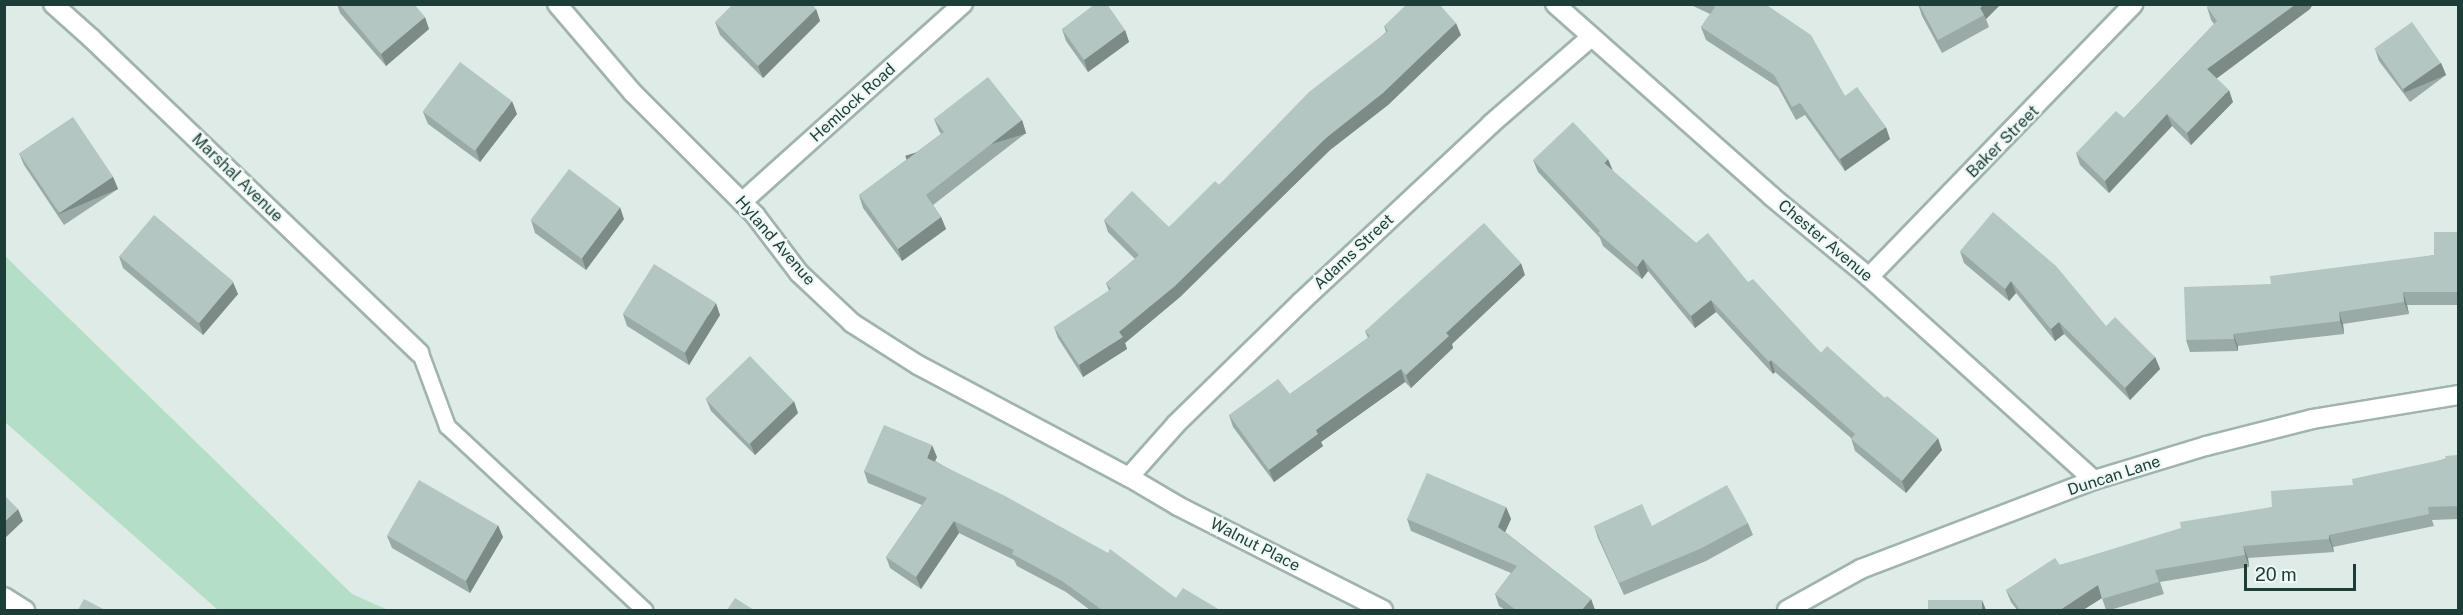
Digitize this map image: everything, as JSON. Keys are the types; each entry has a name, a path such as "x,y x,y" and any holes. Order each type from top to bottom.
{"street":[{"name":"Marshal Avenue","path":"53,4 420,353"},
{"name":"Hyland Avenue","path":"557,4 633,93 742,202 799,273 852,323 918,365 1129,477"},
{"name":"Chester Avenue","path":"1555,4 1771,196 1869,277 2094,480"},
{"name":"Baker Street","path":"1869,277 2134,4"},
{"name":"Hemlock Road","path":"742,202 951,8"},
{"name":"Adams Street","path":"1129,477 1176,424 1301,302 1491,124 1591,37"},
{"name":"Duncan Lane","path":"1787,610 1862,569 2094,480 2206,446 2313,419 2458,395"},
{"name":"Walnut Place","path":"1129,477 1178,506 1383,610"},
{"path":"4,597 25,610"}],"lane":[{"path":"420,353 447,426 644,610"}],"green space":[{"path":"5,256 352,594 388,610 218,610 5,422"}],"building":[{"path":"339,4 414,4 425,17 381,54"},
{"path":"733,4 812,4 816,9 758,66 715,22"},
{"path":"1095,4 1107,4 1125,30 1084,60 1062,29"},
{"path":"1407,4 1439,4 1456,23 1383,93 1326,138 1175,286 1119,332 1123,337 1079,365 1054,327 1111,289 1106,283 1139,255 1104,220 1132,191 1169,227 1215,181 1219,185 1309,92 1388,31 1384,26"},
{"path":"1710,4 1765,4 1811,35 1845,96 1857,87 1886,127 1840,159 1800,103 1792,107 1774,75 1701,27 1715,7"},
{"path":"1919,4 1984,4 1980,8 1984,15 1938,40"},
{"path":"2211,4 2296,4 2207,69 2229,90 2187,133 2167,114 2105,181 2076,153 2116,111 2124,118 2217,21 2207,7"},
{"path":"2412,22 2441,63 2403,89 2374,48"},
{"path":"460,62 512,101 475,151 423,112"},
{"path":"988,77 1022,120 926,195 941,217 898,249 859,195 944,132 934,119"},
{"path":"73,117 113,177 59,213 19,153"},
{"path":"1573,122 1608,159 1604,163 1696,243 1708,233 1748,282 1753,279 1821,353 1827,346 1885,398 1887,396 1938,438 1902,481 1851,439 1855,434 1771,360 1769,362 1711,300 1691,316 1643,259 1637,267 1598,233 1600,231 1533,160"},
{"path":"569,169 620,208 582,259 530,220"},
{"path":"1993,212 2056,266 2106,326 2115,317 2155,357 2125,388 2059,322 2051,329 2011,281 2005,289 1960,251"},
{"path":"154,215 234,282 199,323 119,256"},
{"path":"1484,223 1521,263 1446,333 1449,336 1406,375 1401,369 1316,430 1318,434 1269,470 1229,415 1278,379 1290,394 1370,336 1365,331"},
{"path":"2434,232 2458,232 2458,292 2403,292 2404,302 2339,312 2340,321 2233,334 2234,339 2186,340 2184,287 2271,284 2270,276 2434,255"},
{"path":"654,264 716,303 685,353 623,314"},
{"path":"750,356 794,401 749,444 705,399"},
{"path":"884,425 932,445 927,458 1005,496 1108,553 1110,549 1176,598 1183,588 1220,610 1102,610 1062,581 1012,554 1014,550 954,521 916,577 886,557 927,498 864,471"},
{"path":"2458,455 2458,506 2428,507 2429,514 2329,535 2329,539 2243,546 2245,555 2155,570 2159,582 2102,599 2098,585 2060,610 2020,610 2006,590 2055,558 2060,565 2181,528 2180,522 2272,507 2271,491 2353,485 2352,479 2446,459 2445,456"},
{"path":"1427,473 1506,507 1498,527 1591,599 1582,610 1516,610 1495,594 1517,566 1407,519"},
{"path":"419,480 498,526 466,581 387,535"},
{"path":"1727,485 1748,523 1702,548 1619,583 1594,526 1642,504 1652,526"},
{"path":"4,495 18,509 4,522"},
{"path":"735,598 754,610 727,610"},
{"path":"84,599 105,610 78,610"},
{"path":"1928,600 1982,600 1982,610 1928,610"}]}
